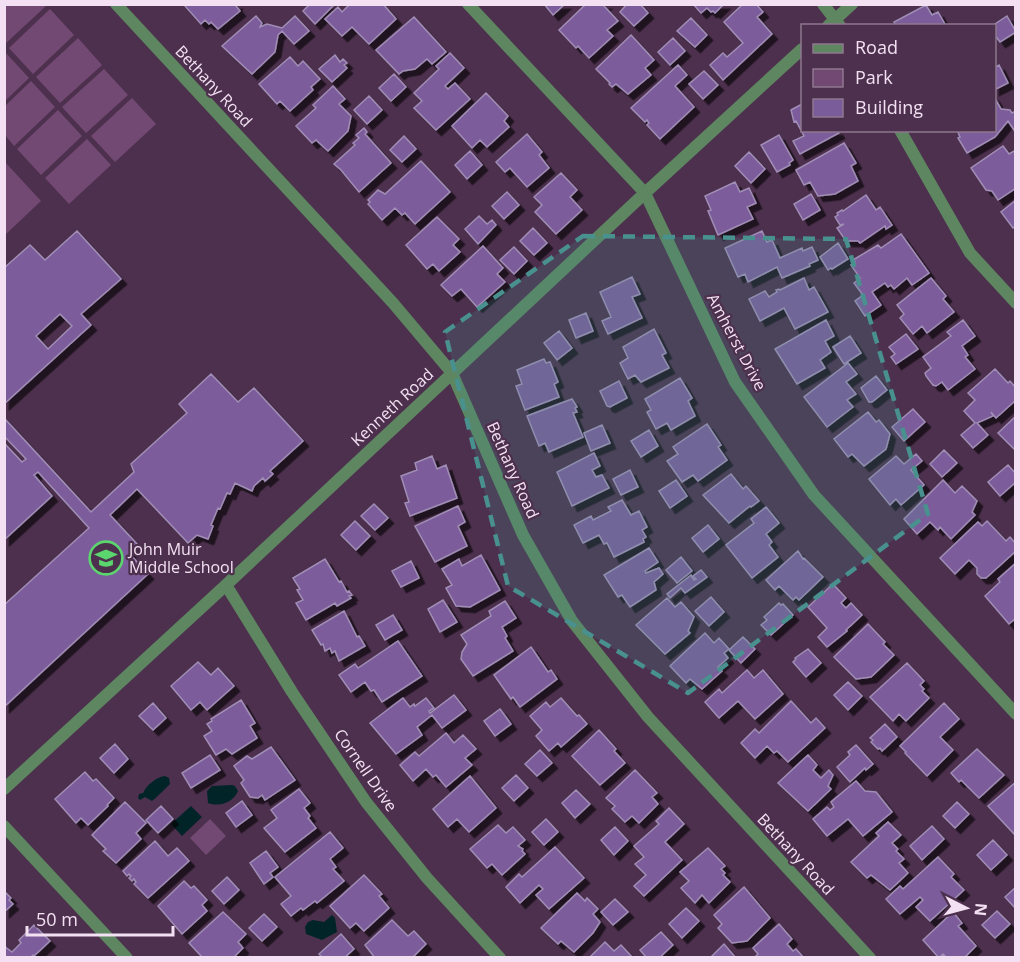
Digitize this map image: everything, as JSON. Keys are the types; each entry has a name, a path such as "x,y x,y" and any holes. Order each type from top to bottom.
{"street":[{"name":"Bethany Road","path":"116,4 393,303 452,374 523,535 572,621 648,717 870,957"},
{"name":"Amherst Drive","path":"468,4 645,193 735,382 814,495 1016,714"},
{"path":"823,4 834,23 852,4"},
{"name":"Kenneth Road","path":"4,789 801,50"},
{"path":"901,132 970,252 1016,303"},
{"name":"Cornell Drive","path":"226,585 291,692 366,802 427,878 500,957"},
{"path":"4,826 127,957"}],"highlighted area":[{"path":"583,236 846,239 928,514 688,693 508,586 445,332"}],"green space":[{"path":"5,4 45,4 46,6 5,44"},
{"path":"50,9 74,35 33,74 9,48"},
{"path":"78,38 102,65 60,103 36,77"},
{"path":"4,52 29,78 5,101"},
{"path":"104,69 128,95 86,133 62,107"},
{"path":"31,81 55,107 14,146 5,135 5,106"},
{"path":"132,98 156,124 115,162 91,136"},
{"path":"58,110 82,136 41,175 17,149"},
{"path":"87,139 111,165 69,204 45,178"},
{"path":"5,162 41,201 5,235"},
{"path":"210,819 226,836 206,855 190,838"}],"shaded area":[{"path":"165,776 169,778 170,784 152,801 145,797 140,800 138,798 139,794 143,793 152,782"},
{"path":"232,785 238,791 229,801 221,804 208,803 207,791 212,786"},
{"path":"191,806 202,817 182,836 171,824"},
{"path":"332,915 335,918 337,932 322,940 306,934 305,927 308,922 313,920 324,922"}],"building":[{"path":"186,4 237,4 240,11 218,29 205,20 201,24 185,6"},
{"path":"310,4 331,4 333,6 315,24 303,11"},
{"path":"350,4 383,4 396,19 369,44 352,27 342,36 325,19 338,7 342,12"},
{"path":"544,4 565,4 553,15"},
{"path":"586,4 606,4 604,6 618,21 607,30 613,36 589,58 559,30"},
{"path":"627,4 640,4 648,13 634,26 620,12"},
{"path":"693,4 724,4 715,13 707,8 701,13"},
{"path":"743,4 756,4 763,12 757,17 772,34 723,80 710,65 723,53 727,57 743,43 724,22"},
{"path":"926,5 932,15 938,12 945,24 895,24 894,22"},
{"path":"256,16 262,23 260,27 267,24 282,28 295,16 309,31 294,44 282,31 278,35 275,52 252,74 222,46"},
{"path":"1007,16 1016,32 1000,42 996,37 995,24"},
{"path":"414,17 446,52 432,64 427,59 415,69 399,74 376,50"},
{"path":"691,18 707,35 695,47 677,31"},
{"path":"631,35 654,60 645,68 651,75 628,94 616,84 612,87 596,69"},
{"path":"673,38 685,51 670,65 658,52"},
{"path":"450,53 464,68 445,86 448,89 455,83 470,99 436,130 414,108 422,101 414,93 439,69 436,66"},
{"path":"335,55 340,62 343,59 347,63 344,65 347,68 332,82 319,69"},
{"path":"290,57 298,66 303,61 320,79 311,87 313,90 290,111 280,101 277,104 259,84"},
{"path":"678,65 687,75 675,86 694,107 660,139 647,125 649,123 647,120 645,122 631,108"},
{"path":"999,65 1008,83 996,89 996,67"},
{"path":"704,71 718,85 703,99 689,84"},
{"path":"394,74 406,87 391,101 379,88"},
{"path":"333,86 345,99 339,104 351,116 348,131 328,151 316,140 312,143 296,126 316,108 313,105"},
{"path":"486,93 508,116 504,121 509,127 487,147 480,140 472,148 452,126"},
{"path":"369,96 382,110 367,124 354,110"},
{"path":"996,100 1001,109 1010,110 1012,113 1016,111 1016,133 1008,121 995,137 967,153 958,138 960,137 958,132 996,132"},
{"path":"801,105 801,130 796,121 794,122 791,110"},
{"path":"364,128 367,132 365,134 391,163 359,192 334,164 355,145 353,143 359,138 356,135"},
{"path":"802,132 839,133 800,154 793,141 804,136"},
{"path":"527,134 542,152 539,155 549,168 527,187 510,168 505,172 496,162"},
{"path":"779,135 793,160 789,163 790,165 777,172 761,145"},
{"path":"404,136 416,149 402,162 390,150"},
{"path":"844,143 856,163 851,166 858,181 835,194 818,196 810,182 804,185 796,170"},
{"path":"1003,146 1009,154 1016,150 1016,188 998,200 992,191 986,190 971,168"},
{"path":"470,151 482,165 467,179 455,165"},
{"path":"749,152 765,169 751,183 735,166"},
{"path":"421,161 450,192 415,224 405,213 402,215 395,208 382,220 368,204 370,202 368,200 378,190 385,194"},
{"path":"561,173 577,190 570,197 582,210 556,234 535,212 542,205 534,197"},
{"path":"735,182 740,192 749,188 756,203 747,207 753,219 718,235 708,211 711,210 705,196"},
{"path":"507,192 519,205 504,219 492,206"},
{"path":"811,194 820,210 803,220 794,204"},
{"path":"866,195 876,210 880,207 892,225 886,229 885,226 860,243 846,241 837,228 844,224 840,225 835,217 837,213"},
{"path":"1016,200 1016,226 1013,228 1001,212"},
{"path":"479,216 487,224 492,220 496,225 478,244 465,229"},
{"path":"437,217 459,239 453,245 460,252 439,271 433,264 427,269 406,245"},
{"path":"533,228 547,243 534,255 520,241"},
{"path":"77,231 121,279 81,314 91,325 4,404 4,268 30,245 45,260","holes":["60,314 72,326 48,349 36,336"]},
{"path":"762,231 767,242 772,240 780,258 802,248 803,251 812,247 818,260 782,278 777,267 748,282 745,274 738,277 725,248"},
{"path":"901,234 929,273 912,285 907,278 894,289 885,283 872,292 881,305 865,316 855,301 863,295 854,283 860,278 851,265 855,262 853,260 878,245 881,248"},
{"path":"838,243 848,259 828,270 820,257"},
{"path":"483,246 503,268 497,274 505,282 477,307 461,289 452,296 441,285"},
{"path":"514,247 527,261 514,274 500,260"},
{"path":"632,277 640,294 632,297 642,318 608,334 602,321 611,317 600,292"},
{"path":"804,278 809,290 814,287 828,312 795,329 784,308 760,321 749,299 765,291 769,297 777,292 776,290"},
{"path":"931,278 946,296 943,299 954,312 927,333 922,326 913,334 900,318 904,314 897,305"},
{"path":"586,313 593,331 576,338 569,320"},
{"path":"826,320 834,336 825,341 831,352 820,360 825,368 797,384 775,349"},
{"path":"963,320 975,336 962,346 968,355 965,357 975,369 948,390 942,382 936,386 933,385 925,373 931,368 923,357 951,336 947,332"},
{"path":"654,329 666,353 662,355 669,368 641,382 635,375 628,379 620,363 628,358 623,347"},
{"path":"559,331 572,348 557,360 544,343"},
{"path":"906,334 918,349 896,364 891,357 895,354 889,347"},
{"path":"850,336 861,353 844,364 833,347"},
{"path":"544,359 546,363 550,362 558,382 554,384 559,397 525,410 516,386 522,384 517,370"},
{"path":"848,363 857,374 846,382 856,394 847,400 853,407 827,427 804,397"},
{"path":"995,369 1016,388 1016,400 996,418 991,412 993,416 977,423 988,435 973,448 961,435 975,423 964,411 975,400 968,393"},
{"path":"211,374 238,402 254,388 303,441 270,471 273,474 265,481 263,478 252,491 235,483 230,494 227,493 220,509 218,508 208,539 197,535 188,543 137,489 110,515 138,545 129,553 148,574 4,707 4,605 89,528 38,472 34,475 52,496 4,540 4,443 22,462 26,459 4,436 4,418 91,512 134,472 131,464 187,413 179,404"},
{"path":"876,376 887,390 869,402 861,388"},
{"path":"680,378 692,398 688,401 695,416 671,430 667,423 656,429 647,412 651,410 645,399"},
{"path":"619,381 627,398 610,407 607,406 600,391"},
{"path":"572,399 577,407 575,408 577,412 573,413 583,437 549,452 545,443 539,446 527,416"},
{"path":"913,409 925,422 904,441 892,427"},
{"path":"868,412 876,422 879,420 890,434 886,449 864,466 852,454 848,457 834,439"},
{"path":"1016,416 1016,451 998,433"},
{"path":"707,424 721,445 718,447 727,460 698,481 693,475 682,482 667,461 678,454 673,447"},
{"path":"602,425 610,443 591,451 584,433"},
{"path":"649,430 658,446 641,457 631,441"},
{"path":"944,450 957,463 942,477 930,464"},
{"path":"594,453 600,466 592,470 596,477 602,475 609,488 572,506 557,472"},
{"path":"916,454 922,461 911,470 924,485 901,505 896,499 890,505 869,479 896,456 904,464"},
{"path":"432,456 437,469 446,465 457,498 410,516 405,503 409,502 401,476 417,470 415,463"},
{"path":"1008,465 1016,474 1016,482 1000,496 988,482"},
{"path":"630,470 638,487 621,495 613,479"},
{"path":"731,474 743,489 746,486 759,501 729,523 703,495"},
{"path":"676,480 687,496 670,508 659,491"},
{"path":"943,480 955,493 962,486 977,501 972,512 975,515 951,539 940,527 938,530 930,522 917,534 904,519"},
{"path":"622,500 631,515 639,511 647,527 642,530 646,537 643,539 644,542 614,557 607,543 604,544 599,535 583,543 574,525 591,516 593,520 611,511 608,507"},
{"path":"374,504 388,518 375,530 361,516"},
{"path":"458,506 465,522 458,526 467,546 435,562 415,526"},
{"path":"766,507 779,523 766,534 772,542 769,545 778,557 752,578 726,545 754,523 751,519"},
{"path":"355,521 370,536 356,550 341,535"},
{"path":"987,521 1006,541 1010,537 1016,544 1016,551 986,578 981,578 977,574 977,568 969,560 955,574 940,558 978,522 982,526"},
{"path":"708,525 719,539 703,552 692,538"},
{"path":"649,548 658,562 645,571 646,573 659,568 663,574 654,582 656,590 630,607 622,595 618,597 604,575"},
{"path":"798,551 803,559 823,577 799,600 796,597 793,600 779,586 775,590 766,580"},
{"path":"481,555 500,590 470,607 456,606 446,588 452,585 442,569 459,559 462,566"},
{"path":"681,557 692,571 677,583 666,570"},
{"path":"325,559 339,582 341,581 347,592 349,591 352,595 349,596 351,598 337,606 335,603 306,620 296,603 303,600 297,590 300,589 293,578"},
{"path":"411,561 419,578 401,587 392,571"},
{"path":"1016,563 1016,618 1009,624 985,596 1000,582 998,579"},
{"path":"701,570 707,577 685,593 681,588 670,598 667,594 691,575 694,580 696,579 693,576"},
{"path":"833,584 846,598 841,603 846,608 851,603 862,615 827,647 818,637 827,628 808,607"},
{"path":"711,597 724,612 709,626 695,611"},
{"path":"667,598 675,607 681,602 694,617 688,631 690,633 665,654 636,625"},
{"path":"443,600 457,622 440,632 428,609"},
{"path":"505,601 516,618 502,627 507,636 505,638 513,651 473,676 461,659 467,644 461,635 491,616 489,611"},
{"path":"779,603 783,604 793,615 771,635 761,625 767,620 764,617"},
{"path":"344,611 357,637 359,636 365,646 339,661 335,651 332,653 330,648 325,651 323,644 321,645 312,630"},
{"path":"393,615 402,630 385,640 376,625"},
{"path":"868,624 894,655 871,677 856,679 834,657"},
{"path":"705,633 714,643 719,638 729,649 724,653 728,658 718,667 722,671 702,689 690,679 686,683 670,666"},
{"path":"743,637 755,649 741,663 729,650"},
{"path":"398,641 422,676 382,702 365,682 351,692 339,675 355,664 358,668"},
{"path":"531,647 548,672 551,670 557,679 520,707 513,697 511,699 494,675"},
{"path":"808,649 821,663 806,677 793,662"},
{"path":"198,662 211,675 218,668 234,686 207,710 200,702 191,710 171,686"},
{"path":"907,663 924,681 920,685 929,698 906,721 899,714 893,721 870,697"},
{"path":"747,670 754,678 763,670 783,694 755,719 738,701 719,718 705,702 719,689 722,693"},
{"path":"848,682 862,696 848,710 834,695"},
{"path":"454,695 466,710 442,728 432,715 417,727 422,735 396,754 370,723 403,698 410,707 426,698 434,708 429,711 430,713"},
{"path":"561,698 587,724 561,747 558,743 549,751 536,736 542,730 530,716 546,702 550,707"},
{"path":"241,700 255,723 250,726 257,738 232,754 226,749 216,755 204,736 212,731 207,724"},
{"path":"791,701 811,723 816,718 825,728 788,762 777,751 774,753 767,746 755,758 741,743 755,729 759,733"},
{"path":"153,703 166,718 153,730 139,716"},
{"path":"944,703 959,719 940,737 953,750 927,776 900,746"},
{"path":"500,709 511,724 495,736 484,721"},
{"path":"885,724 897,737 882,751 871,742 873,740 870,738"},
{"path":"599,730 625,763 600,785 572,756"},
{"path":"446,733 454,743 463,735 476,749 465,758 472,765 446,787 436,775 433,777 426,769 413,781 400,765 415,752 419,756"},
{"path":"115,744 128,759 114,773 100,758"},
{"path":"856,745 873,764 850,782 837,767 850,755 848,752"},
{"path":"271,747 295,780 265,800 262,795 258,798 250,797 241,783 244,780 234,766 247,756 252,759"},
{"path":"977,749 1004,775 979,798 951,773"},
{"path":"540,750 552,763 537,776 525,764"},
{"path":"210,755 220,770 191,788 182,773"},
{"path":"808,755 817,765 813,770 821,778 829,770 833,775 828,786 831,789 808,811 778,783"},
{"path":"635,770 657,793 652,797 658,804 639,823 632,816 625,822 612,809 615,806 606,798"},
{"path":"85,772 93,781 96,779 114,798 88,825 81,818 76,823 55,799"},
{"path":"516,775 528,788 514,801 502,788"},
{"path":"470,776 496,808 469,832 457,819 448,827 433,809"},
{"path":"856,781 865,791 876,792 892,812 863,836 848,819 827,836 813,819 827,807 830,810 834,807 831,802"},
{"path":"1016,782 1016,836 988,806"},
{"path":"299,789 310,803 304,808 316,828 285,852 264,828 277,818 271,810"},
{"path":"576,790 590,804 575,818 562,803"},
{"path":"242,801 252,815 236,827 226,813"},
{"path":"125,802 146,823 136,833 141,839 116,863 103,851 106,849 92,835"},
{"path":"957,802 969,814 955,828 943,816"},
{"path":"161,806 173,819 158,833 146,820"},
{"path":"669,808 684,824 665,842 682,860 644,896 634,886 646,875 635,864 644,857 634,846 659,824 656,821"},
{"path":"546,819 558,832 544,845 532,832"},
{"path":"888,822 901,835 892,843 904,859 899,863 908,873 890,890 871,875 867,878 851,862 879,836 876,833"},
{"path":"498,825 506,833 513,827 525,840 518,846 525,854 502,875 492,864 487,868 470,849"},
{"path":"932,826 944,839 922,860 910,846"},
{"path":"615,827 628,841 614,855 601,840"},
{"path":"330,832 343,848 330,859 336,867 333,869 344,881 317,903 315,901 303,910 301,908 291,916 281,904 291,896 275,877"},
{"path":"993,840 1007,855 991,870 977,855"},
{"path":"155,841 168,856 177,848 189,861 148,898 134,884 136,882 134,879 132,881 129,878 131,876 129,874 127,876 123,871"},
{"path":"555,847 584,878 549,909 536,895 543,889 539,885 520,903 506,887 519,874 522,877"},
{"path":"708,848 725,866 721,869 730,882 709,903 702,895 695,903 681,888 689,881 680,872"},
{"path":"266,851 278,867 270,873 273,877 264,884 250,863"},
{"path":"938,857 954,874 951,877 964,890 930,921 916,907 923,900 920,897 900,914 886,899 900,886 903,889"},
{"path":"364,875 382,894 379,896 389,908 364,931 356,923 350,928 330,906"},
{"path":"227,877 239,890 224,904 212,891"},
{"path":"184,881 191,888 194,886 207,900 202,905 207,911 182,934 158,906"},
{"path":"744,887 770,918 747,941 732,943 718,928 722,924 714,915"},
{"path":"1016,887 1016,909 1005,897"},
{"path":"4,891 13,904 4,912"},
{"path":"577,893 585,901 587,898 598,909 593,914 600,922 593,933 574,952 561,941 558,944 541,928"},
{"path":"615,899 628,912 613,925 601,912"},
{"path":"686,908 699,921 682,938 669,924"},
{"path":"997,911 1010,924 995,938 982,925"},
{"path":"223,912 246,934 238,942 243,948 233,958 203,958 189,943"},
{"path":"953,912 962,923 958,926 976,946 964,958 947,958 943,954 939,958 923,940"},
{"path":"264,914 277,927 262,941 249,928"},
{"path":"392,920 408,936 414,931 426,944 412,958 375,958 365,945"},
{"path":"779,924 792,939 787,944 793,951 796,949 804,958 754,958 758,954 753,948"},
{"path":"34,925 50,941 30,958 4,958 4,946 12,952 21,943 19,940"},
{"path":"661,932 673,945 659,958 647,958 640,950"},
{"path":"341,934 354,949 344,958 323,958 319,954"},
{"path":"605,942 614,951 621,945 633,958 589,958"},
{"path":"724,944 736,958 710,958"}],"place":[{"name":"John Muir Middle School","path":"106,558"}]}
